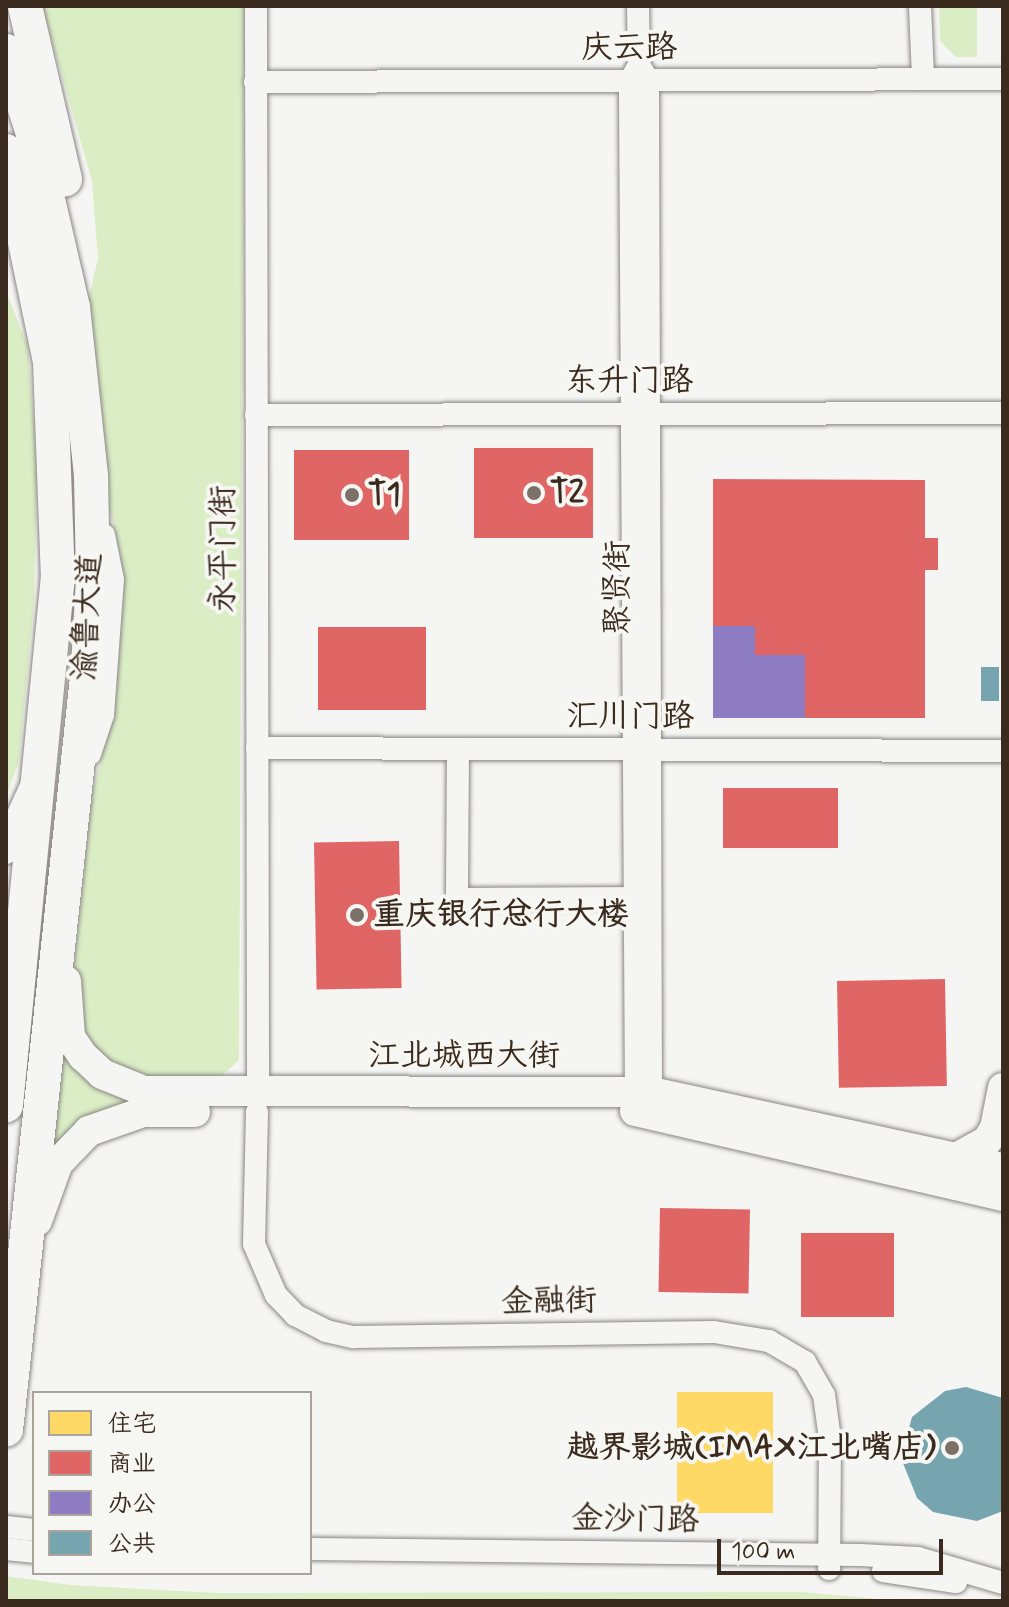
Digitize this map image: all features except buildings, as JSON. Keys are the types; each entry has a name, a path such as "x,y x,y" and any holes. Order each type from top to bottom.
{"highway":[{"path":"25,6 61,153 73,307"},
{"name":"渝鲁大道","path":"6,51 32,130 73,307 91,476 88,668 61,906 37,1191 23,1266 6,1430"},
{"name":"渝鲁大道","path":"6,151 50,362 58,576 43,762 7,1091"},
{"path":"6,235 50,362"}],"main road":[{"name":"江北城西大街","path":"61,906 66,1013 70,1037 83,1056 102,1074 144,1091 258,1102"},
{"path":"956,1158 987,1141 995,1128 1003,1088"},
{"name":"江北城西大街","path":"37,1191 72,1145 111,1120 143,1112 258,1102 643,1102 1003,1168"},
{"name":"江北城西大街","path":"643,1102 1003,1196"}],"street":[{"name":"永平门街","path":"256,6 258,1102"},
{"name":"聚贤街","path":"638,6 643,1102"},
{"path":"920,6 923,79"},
{"name":"庆云路","path":"255,82 639,75 1003,79"},
{"name":"东升门路","path":"256,415 1003,413"},
{"name":"汇川门路","path":"257,748 1003,751"},
{"path":"458,749 457,893 462,899 633,898"},
{"name":"聚贤街","path":"641,749 633,898 643,1102"},
{"path":"6,853 8,836 43,762"},
{"name":"金融街","path":"258,1102 254,1244 276,1295 295,1315 326,1331 353,1337 714,1332 769,1341 805,1362 824,1395 830,1439 829,1562"},
{"path":"6,1527 32,1530"},
{"path":"6,1549 32,1552"},
{"name":"金沙门路","path":"312,1549 829,1562 914,1574 1003,1598"},
{"name":"金沙门路","path":"312,1564 829,1562 918,1558 1003,1583"}],"green space":[{"path":"42,6 244,6 239,1060 214,1083 142,1080 117,1072 84,1043 74,973 91,800 110,721 120,555 104,482 88,301 98,259 92,181"},
{"path":"939,6 977,6 977,57 956,57 940,41"},
{"path":"6,291 28,347 37,465 34,602 19,761 6,797"},
{"path":"57,1035 134,1099 48,1161"},
{"path":"6,1576 70,1585 217,1593 801,1592 900,1601 6,1601"}],"place":[{"name":"T2","path":"534,493"},
{"name":"T1","path":"352,495"},
{"name":"重庆银行总行大楼","path":"357,915"},
{"name":"越界影城(IMAX江北嘴店)","path":"952,1448"}]}
